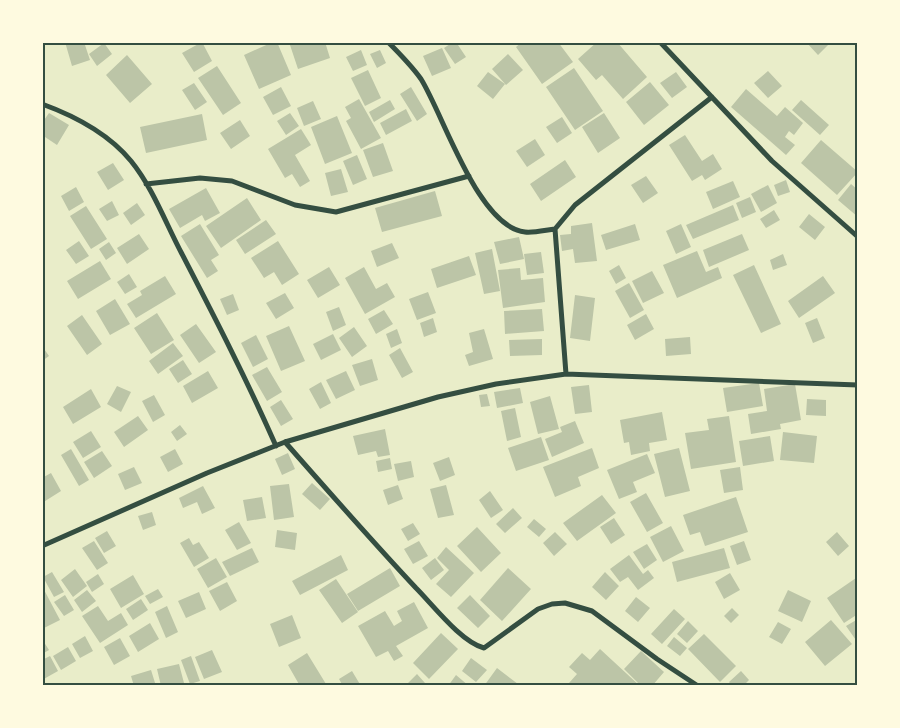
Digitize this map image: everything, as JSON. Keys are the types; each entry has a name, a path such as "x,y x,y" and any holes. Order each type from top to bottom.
{"street":[{"path":"388,42 407,60 421,80 469,176 494,216 508,226 525,232 555,229 576,205 712,97"},
{"path":"660,42 772,161 858,237"},
{"path":"42,104 71,114 96,130 130,160 146,184 215,316 276,446"},
{"path":"146,184 200,178 232,181 296,205 336,212 469,176"},
{"path":"555,229 566,374"},
{"path":"42,546 207,473 285,442 438,397 496,384 566,374 858,385"},
{"path":"285,442 362,530 449,623 477,646 484,648 538,609 552,604 565,603 592,611 657,659 698,686"}],"building":[{"path":"65,42 84,42 90,60 72,66"},
{"path":"202,42 212,61 194,72 182,53"},
{"path":"277,42 291,75 259,89 244,55"},
{"path":"289,42 325,42 330,58 298,69"},
{"path":"456,42 466,57 455,64 444,48"},
{"path":"522,42 558,42 573,62 542,84 516,47"},
{"path":"597,42 617,42 647,77 623,99 602,75 596,80 578,59"},
{"path":"806,42 831,42 818,55"},
{"path":"104,43 112,54 97,66 89,54"},
{"path":"442,48 451,68 432,76 423,56"},
{"path":"361,50 367,65 353,71 346,57"},
{"path":"380,50 386,63 377,68 370,54"},
{"path":"508,54 523,70 506,85 492,69"},
{"path":"127,55 152,84 130,103 106,75"},
{"path":"217,66 241,103 223,115 198,78"},
{"path":"574,68 603,111 575,130 546,87"},
{"path":"368,70 381,98 365,106 351,78"},
{"path":"768,71 782,86 768,98 754,83"},
{"path":"488,72 505,84 493,99 477,86"},
{"path":"676,72 687,87 672,98 660,83"},
{"path":"650,82 669,105 644,125 626,102"},
{"path":"194,83 207,102 195,110 182,90"},
{"path":"281,87 291,106 273,115 263,97"},
{"path":"411,87 427,114 417,121 400,94"},
{"path":"746,89 777,116 785,107 803,123 794,135 789,131 785,137 795,145 786,155 731,107"},
{"path":"359,99 381,138 361,149 346,121 351,118 345,107"},
{"path":"390,100 395,109 374,122 369,112"},
{"path":"801,100 829,125 820,135 792,110"},
{"path":"313,101 321,119 304,126 297,108"},
{"path":"406,109 412,121 386,135 380,123"},
{"path":"49,113 69,125 57,145 42,135 42,123"},
{"path":"290,113 299,126 286,135 277,121"},
{"path":"604,113 620,138 598,153 582,127"},
{"path":"202,114 207,140 146,153 140,127"},
{"path":"337,116 352,153 325,164 311,127"},
{"path":"562,117 572,133 557,143 546,127"},
{"path":"240,120 250,136 231,149 220,133"},
{"path":"301,129 311,145 295,155 310,181 300,187 292,174 285,178 268,149"},
{"path":"685,135 702,161 713,154 722,169 705,180 702,175 692,181 669,145"},
{"path":"535,139 545,155 527,167 516,151"},
{"path":"821,140 858,172 837,195 801,163"},
{"path":"383,143 393,171 373,177 363,150"},
{"path":"357,155 367,179 353,185 343,161"},
{"path":"565,160 576,177 541,201 530,184"},
{"path":"113,163 124,180 108,190 97,172"},
{"path":"341,169 348,192 331,196 325,173"},
{"path":"646,176 658,193 643,203 631,185"},
{"path":"786,180 790,192 778,196 774,185"},
{"path":"733,181 740,197 713,209 706,192"},
{"path":"851,184 858,190 858,217 838,200"},
{"path":"768,185 777,203 761,212 751,194"},
{"path":"76,187 84,202 69,211 61,196"},
{"path":"206,188 220,213 205,221 202,215 180,228 169,209"},
{"path":"435,191 442,216 382,232 375,208"},
{"path":"750,197 756,212 742,218 736,203"},
{"path":"247,198 261,220 221,248 206,226"},
{"path":"112,201 119,215 107,221 99,209"},
{"path":"137,203 145,215 131,225 123,213"},
{"path":"733,205 739,220 693,239 686,225"},
{"path":"86,206 107,239 91,249 70,216"},
{"path":"774,210 780,220 766,228 760,219"},
{"path":"809,214 825,227 815,240 799,227"},
{"path":"266,220 276,234 245,254 236,240"},
{"path":"592,223 597,261 575,263 573,249 562,251 560,235 571,234 571,226"},
{"path":"200,224 219,255 211,260 218,271 207,278 181,236"},
{"path":"635,224 640,240 606,250 601,235"},
{"path":"681,224 691,247 676,254 666,231"},
{"path":"139,234 149,249 127,264 117,248"},
{"path":"742,234 749,250 709,267 703,250"},
{"path":"519,237 524,259 500,264 494,242"},
{"path":"79,241 89,256 76,264 66,250"},
{"path":"278,241 299,274 282,285 274,272 264,278 251,258"},
{"path":"109,242 116,253 106,260 99,249"},
{"path":"392,243 399,258 377,267 371,251"},
{"path":"492,249 500,291 484,294 475,253"},
{"path":"697,251 706,272 718,267 722,278 677,298 663,265"},
{"path":"541,252 544,273 527,275 524,254"},
{"path":"783,254 787,265 773,270 770,260"},
{"path":"469,256 476,275 437,288 431,269"},
{"path":"100,261 111,279 78,299 67,281"},
{"path":"619,265 626,278 616,284 609,271"},
{"path":"754,265 781,324 761,333 733,275"},
{"path":"329,267 340,285 318,298 307,280"},
{"path":"364,267 376,289 387,283 395,297 365,314 345,278"},
{"path":"520,268 521,280 543,278 545,302 503,308 498,270"},
{"path":"652,271 664,293 643,303 632,281"},
{"path":"129,274 137,287 125,294 117,282"},
{"path":"165,276 176,294 136,318 127,304 142,295 140,291"},
{"path":"823,276 835,293 799,318 788,301"},
{"path":"629,283 644,310 630,318 615,291"},
{"path":"428,292 436,313 417,320 409,299"},
{"path":"285,293 294,308 276,319 266,303"},
{"path":"233,294 239,310 227,315 220,299"},
{"path":"575,295 595,298 590,341 570,338"},
{"path":"115,299 130,324 110,335 96,311"},
{"path":"339,307 346,325 333,331 326,312"},
{"path":"542,309 544,331 505,334 504,311"},
{"path":"384,310 393,324 376,334 368,319"},
{"path":"157,313 174,340 151,354 134,328"},
{"path":"646,314 654,329 635,340 627,325"},
{"path":"82,315 102,344 87,355 67,326"},
{"path":"433,318 437,332 424,337 420,323"},
{"path":"817,318 825,338 813,343 805,323"},
{"path":"196,324 216,352 199,363 180,335"},
{"path":"289,326 305,361 281,371 266,336"},
{"path":"354,327 367,346 352,357 339,338"},
{"path":"397,329 402,343 391,348 386,334"},
{"path":"484,329 493,359 469,366 465,355 473,352 469,333"},
{"path":"333,334 341,350 321,360 313,344"},
{"path":"256,335 268,359 253,367 241,343"},
{"path":"690,337 691,354 666,356 665,339"},
{"path":"542,339 542,355 510,356 509,340"},
{"path":"173,343 183,356 158,374 149,361"},
{"path":"42,346 49,356 42,361"},
{"path":"400,348 413,372 402,378 389,355"},
{"path":"372,359 378,380 360,386 352,365"},
{"path":"183,360 192,374 178,383 169,369"},
{"path":"267,367 282,392 267,401 252,375"},
{"path":"208,371 218,388 192,403 183,386"},
{"path":"346,371 355,390 336,399 326,380"},
{"path":"321,382 331,403 320,409 309,389"},
{"path":"759,383 763,406 727,412 723,388"},
{"path":"795,384 801,420 780,424 781,429 751,434 748,414 767,411 764,389"},
{"path":"589,385 592,412 575,414 571,387"},
{"path":"117,386 131,392 121,412 107,404"},
{"path":"520,388 523,403 497,408 494,392"},
{"path":"91,389 101,407 73,424 63,407"},
{"path":"487,394 490,406 481,407 479,395"},
{"path":"154,395 165,415 153,422 142,401"},
{"path":"550,396 559,429 538,434 530,402"},
{"path":"807,399 826,400 826,416 806,415"},
{"path":"281,400 293,419 281,426 270,407"},
{"path":"515,408 521,437 507,441 501,411"},
{"path":"662,412 667,440 649,443 650,451 631,455 629,442 624,443 620,420"},
{"path":"138,416 148,430 124,447 114,432"},
{"path":"729,416 736,462 691,469 685,433 709,430 707,419"},
{"path":"575,421 584,443 552,457 545,439 562,432 560,427"},
{"path":"180,425 187,434 177,441 171,432"},
{"path":"385,429 390,455 378,457 376,451 358,455 353,436"},
{"path":"91,431 101,447 83,458 73,442"},
{"path":"783,432 817,436 814,463 780,460"},
{"path":"770,436 774,461 743,466 739,441"},
{"path":"541,437 549,460 516,471 508,448"},
{"path":"592,448 599,468 578,477 581,486 555,497 543,467"},
{"path":"679,448 690,491 665,497 654,454"},
{"path":"71,449 89,480 79,486 61,455"},
{"path":"175,449 183,464 168,472 160,457"},
{"path":"102,451 112,466 94,478 84,462"},
{"path":"288,453 295,469 282,475 275,459"},
{"path":"647,454 655,473 633,482 637,492 619,499 607,470"},
{"path":"449,457 455,475 440,481 433,463"},
{"path":"390,458 392,469 378,472 376,461"},
{"path":"411,461 414,477 398,481 394,464"},
{"path":"134,467 142,483 125,490 118,474"},
{"path":"740,467 743,490 724,493 720,470"},
{"path":"51,473 61,491 42,503 42,478"},
{"path":"312,483 330,499 320,510 302,494"},
{"path":"289,484 294,517 274,520 270,486"},
{"path":"398,485 403,499 388,505 383,490"},
{"path":"446,485 454,515 438,518 430,489"},
{"path":"203,486 215,508 202,514 197,502 183,508 179,498"},
{"path":"490,491 503,510 491,518 479,500"},
{"path":"646,493 663,523 647,532 630,502"},
{"path":"602,495 616,513 577,541 563,523"},
{"path":"262,497 266,518 247,521 243,500"},
{"path":"736,497 748,532 705,546 700,532 690,535 683,515"},
{"path":"513,508 522,518 505,533 496,524"},
{"path":"152,512 156,525 143,530 138,516"},
{"path":"614,518 625,535 611,544 600,527"},
{"path":"534,519 546,529 539,537 527,527"},
{"path":"239,522 251,543 237,550 225,530"},
{"path":"413,523 420,534 408,541 401,529"},
{"path":"671,526 684,551 663,562 650,537"},
{"path":"477,527 501,553 481,572 457,546"},
{"path":"277,530 297,533 295,550 275,547"},
{"path":"107,531 116,546 104,553 95,538"},
{"path":"555,532 567,544 554,556 543,543"},
{"path":"837,532 849,546 838,556 826,542"},
{"path":"189,538 193,545 199,542 209,558 194,567 180,543"},
{"path":"94,541 108,563 97,570 82,548"},
{"path":"419,541 428,556 413,564 404,549"},
{"path":"744,541 751,560 737,565 730,546"},
{"path":"647,544 657,560 644,569 633,552"},
{"path":"446,547 474,573 451,597 436,584 449,570 437,558"},
{"path":"252,548 259,562 230,576 222,562"},
{"path":"724,548 730,568 677,582 672,562"},
{"path":"341,555 348,570 300,595 292,581"},
{"path":"629,555 643,574 648,570 654,578 638,590 628,577 620,582 610,569"},
{"path":"216,558 227,577 208,588 197,569"},
{"path":"435,558 444,570 431,580 422,568"},
{"path":"390,568 400,586 358,611 347,594"},
{"path":"508,568 531,589 502,621 480,600"},
{"path":"75,569 87,586 73,597 61,580"},
{"path":"52,572 64,592 54,597 43,577"},
{"path":"605,572 619,586 606,600 592,587"},
{"path":"730,573 740,590 724,599 715,582"},
{"path":"98,574 104,584 92,592 86,582"},
{"path":"133,575 144,594 121,608 110,589"},
{"path":"856,578 858,614 844,623 827,598"},
{"path":"336,579 358,612 342,623 319,590"},
{"path":"227,582 237,601 220,611 209,591"},
{"path":"42,586 60,620 42,629"},
{"path":"158,589 163,597 150,604 145,596"},
{"path":"87,590 96,601 82,612 74,600"},
{"path":"788,590 811,601 802,622 778,611"},
{"path":"199,592 206,609 186,618 178,601"},
{"path":"65,595 74,610 64,616 54,602"},
{"path":"470,595 490,616 478,628 457,608"},
{"path":"636,597 650,608 638,622 625,611"},
{"path":"141,599 148,610 133,620 126,609"},
{"path":"414,602 428,628 396,646 403,656 394,661 388,651 376,657 358,626 385,611 394,626 402,621 397,611"},
{"path":"98,606 108,621 121,613 128,625 100,643 82,616"},
{"path":"167,606 178,632 166,638 155,612"},
{"path":"732,608 739,615 731,623 724,616"},
{"path":"674,609 685,619 662,644 651,634"},
{"path":"292,615 301,638 279,647 270,624"},
{"path":"858,619 858,643 846,626"},
{"path":"831,620 852,644 825,666 805,642"},
{"path":"688,621 698,631 687,643 677,634"},
{"path":"778,622 791,629 782,644 769,637"},
{"path":"150,623 159,639 138,652 129,636"},
{"path":"441,633 458,649 429,679 413,663"},
{"path":"704,634 736,666 720,682 688,649"},
{"path":"85,636 93,651 80,658 72,644"},
{"path":"674,637 687,648 680,656 667,646"},
{"path":"120,638 130,656 114,665 104,647"},
{"path":"42,639 49,650 42,654"},
{"path":"68,647 76,661 61,670 53,656"},
{"path":"600,649 640,686 572,686 569,683 577,674 569,667 582,653 590,660"},
{"path":"212,650 222,672 204,679 195,657"},
{"path":"641,651 664,672 652,686 641,686 624,669"},
{"path":"307,653 326,684 324,686 300,686 288,665"},
{"path":"50,656 58,671 42,680 42,660"},
{"path":"191,656 200,681 190,684 181,660"},
{"path":"471,658 487,670 476,682 462,671"},
{"path":"179,664 184,683 161,686 157,669"},
{"path":"497,668 518,684 517,686 484,686"},
{"path":"151,670 156,686 134,686 131,676"},
{"path":"352,671 361,686 343,686 339,679"},
{"path":"741,671 749,680 743,686 732,686 729,682"},
{"path":"417,674 425,683 423,686 411,686 408,683"},
{"path":"456,675 469,686 448,686"}]}
